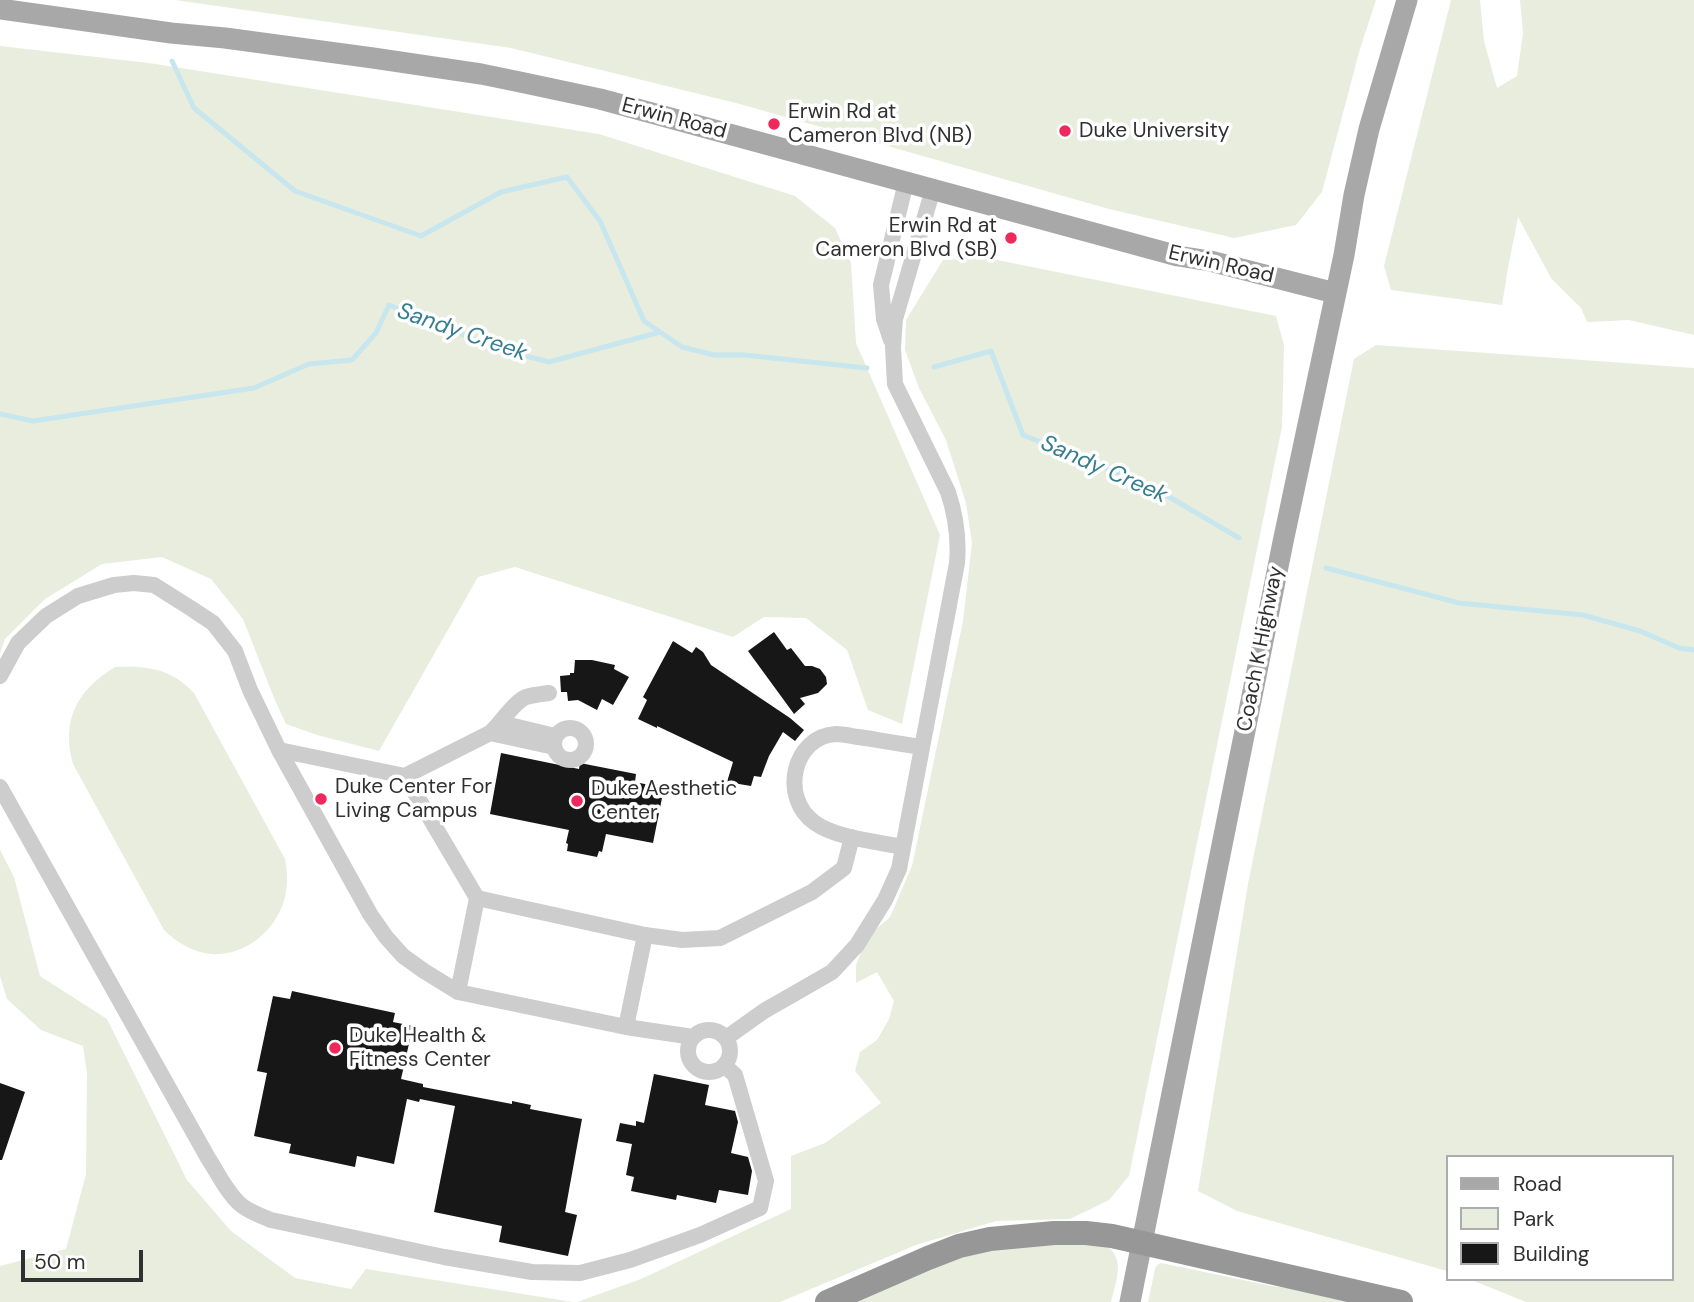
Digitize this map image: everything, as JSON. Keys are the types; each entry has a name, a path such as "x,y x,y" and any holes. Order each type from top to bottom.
{"highway":[{"path":"827,1302 959,1246 990,1239 1072,1232 1142,1242 1401,1302"}],"main road":[{"name":"Coach K Highway","path":"1130,1302 1369,129 1407,0"},
{"name":"Erwin Road","path":"0,9 481,74 600,99 1178,256 1210,261 1335,293"}],"lane":[{"path":"893,347 884,320 880,285 906,182"},
{"path":"726,1038 764,1011 832,972 857,945 885,900 898,869 959,544 948,492 895,384 895,319 933,189"},
{"path":"0,676 18,643 46,616 78,596 114,585 154,585 213,623 235,651 250,690 279,750 370,914 403,956 458,992 626,1027 693,1037"},
{"path":"279,750 405,776 495,728 524,697 549,693"},
{"path":"495,728 554,742"},
{"path":"903,848 852,837 814,823 797,802 795,773 806,750 818,738 836,734 922,747"},
{"path":"405,776 477,898 458,992"},
{"path":"0,787 221,1178 240,1204 271,1220 418,1252 532,1272 580,1273 630,1260 700,1235 760,1208 766,1181 735,1075 725,1066"},
{"path":"477,898 645,935 682,940 720,939 812,892 844,868 852,837"},
{"path":"626,1027 645,935"},
{"path":"707,1030 720,1033 726,1038 731,1054 725,1066 707,1073 694,1067 688,1058 687,1050 693,1037 707,1030"}],"green space":[{"name":"Duke University","path":"175,0 1376,0 1360,49 1322,192 1296,225 1234,238 1109,209 740,104 511,48"},
{"path":"1451,0 1480,0 1484,41 1497,88 1517,76 1523,33 1520,0 1694,0 1694,335 1629,320 1587,322 1581,308 1551,278 1518,217 1502,305 1391,290 1384,266"},
{"path":"0,46 149,63 599,134 795,196 835,228 851,263 856,343 940,535 902,724 868,710 847,650 806,618 764,617 733,637 515,567 478,577 379,751 286,724 243,619 211,579 162,557 102,564 45,599 5,639 0,654"},
{"path":"987,258 1276,316 1284,345 1282,427 1129,1176 1109,1200 1070,1219 996,1221 916,1245 780,1302 577,1302 641,1279 791,1209 791,1156 825,1143 881,1103 855,1071 860,1052 877,1040 889,1019 894,1001 877,972 856,983 856,965 867,937 890,917 912,866 963,621 972,543 966,503 946,440 919,388 905,350 906,320 943,260"},
{"path":"1376,345 1694,368 1694,1302 1526,1302 1474,1281 1673,1281 1673,1155 1446,1155 1446,1271 1237,1211 1198,1191 1248,884 1354,359"},
{"path":"115,667 158,670 176,678 194,693 285,859 287,888 283,905 270,927 249,945 225,954 199,952 180,943 164,930 73,764 69,734 75,708 91,686"},
{"path":"0,850 14,877 40,976 107,1019 187,1180 231,1231 295,1278 351,1289 366,1269 573,1302 0,1302 0,1266 66,1249 86,1174 87,1073 83,1046 41,1030 7,999 0,976"},
{"path":"1017,1242 1106,1245 1118,1264 1111,1302 845,1302 929,1263"},
{"path":"1161,1263 1272,1286 1323,1292 1370,1302 1148,1302 1155,1269"}],"building":[{"path":"774,632 787,650 791,648 805,666 820,669 826,677 827,684 818,693 800,698 805,704 794,714 748,651"},
{"path":"673,641 692,653 696,647 703,652 711,665 804,730 795,741 783,732 761,777 754,776 751,786 727,782 733,762 638,719 647,700 643,697"},
{"path":"575,660 592,660 615,665 614,669 629,677 613,705 602,699 597,710 578,700 568,701 567,692 561,692 560,676 574,673"},
{"name":"Duke Aesthetic Center","path":"501,753 579,769 580,763 636,774 635,782 664,788 653,843 606,834 602,852 599,851 597,857 567,851 569,830 490,814"},
{"path":"292,991 395,1013 393,1022 413,1026 401,1079 423,1084 423,1087 512,1104 512,1101 531,1105 530,1109 582,1119 565,1212 577,1215 568,1256 499,1242 502,1226 434,1212 455,1106 407,1099 394,1164 357,1156 355,1167 289,1153 291,1144 254,1136 267,1073 257,1071 273,996 290,999"},
{"path":"654,1074 709,1085 705,1105 735,1111 738,1122 731,1153 748,1157 752,1171 748,1195 719,1190 716,1203 677,1195 676,1200 631,1191 634,1177 626,1175 632,1144 616,1141 620,1123 636,1126 636,1121 644,1123"},
{"path":"0,1083 25,1092 2,1160 0,1160"}],"waterway":[{"path":"172,61 194,108 295,191 421,236 501,192 567,177 600,221 644,321 682,347 714,355 744,355 867,368"},
{"name":"Sandy Creek","path":"0,414 33,421 254,388 309,364 352,360 376,333 389,305 498,349 549,362 660,332"},
{"name":"Sandy Creek","path":"934,367 991,351 1023,435 1149,485 1239,538"},
{"name":"Sandy Creek","path":"1326,568 1459,603 1583,615 1640,631 1679,648 1694,650"}],"place":[{"name":"Erwin Rd at Cameron Blvd (NB)","path":"774,124"},
{"name":"Duke University","path":"1065,131"},
{"name":"Erwin Rd at Cameron Blvd (SB)","path":"1011,238"},
{"name":"Duke Center For Living Campus","path":"321,799"},
{"name":"Duke Aesthetic Center","path":"577,801"},
{"name":"Duke Health & Fitness Center","path":"335,1048"}]}
